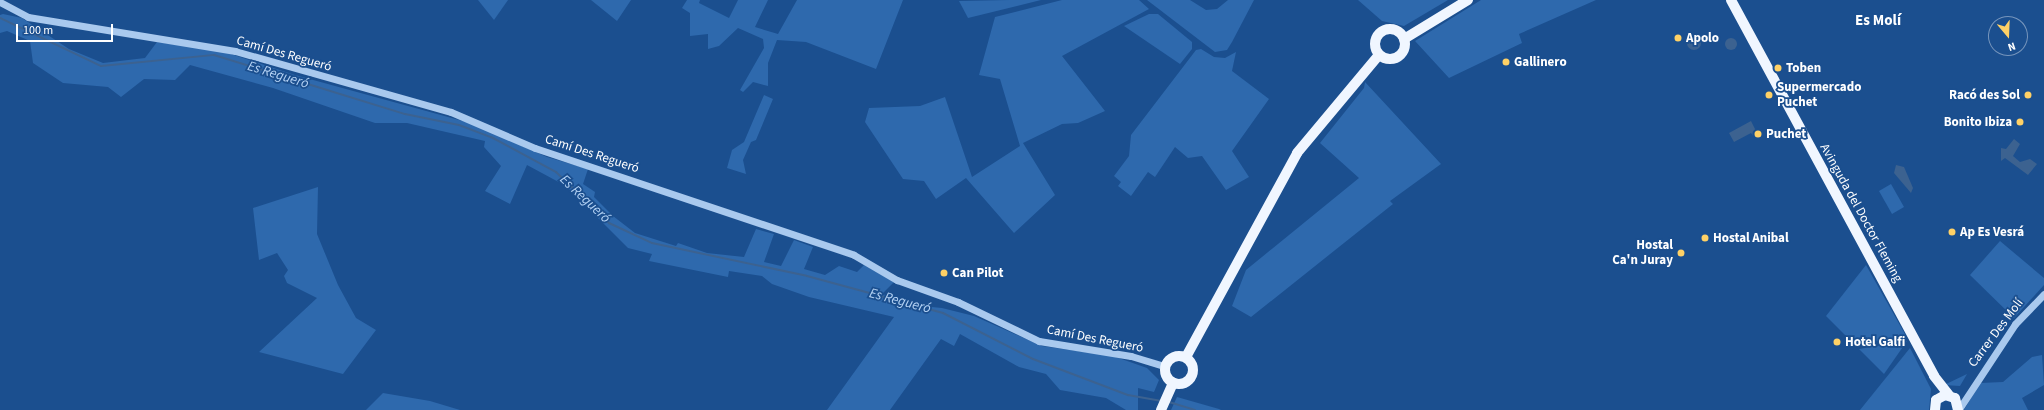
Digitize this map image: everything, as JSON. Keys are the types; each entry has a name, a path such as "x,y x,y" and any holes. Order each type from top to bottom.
{"main road":[{"path":"1404,39 1468,0"},
{"name":"Avinguda del Doctor Fleming","path":"1731,0 1934,376 1946,396 1958,410"},
{"path":"1383,30 1395,30 1404,39 1404,48 1399,56 1390,59 1379,55 1374,43 1383,30"},
{"path":"1186,357 1297,153 1379,55"},
{"path":"1173,356 1186,357 1193,367 1192,375 1182,384 1173,383 1166,378 1164,366 1173,356"},
{"path":"1162,409 1173,383"},
{"path":"1935,410 1946,396"}],"street":[{"name":"Camí Des Regueró","path":"0,2 28,17 235,51 451,112 535,148 854,255 897,280 958,302 1039,341 1132,356 1164,366"},
{"name":"Carrer Des Molí","path":"1958,410 1969,389 2015,324 2044,294"},
{"path":"1946,396 1969,389"}],"shaded area":[{"path":"478,0 508,0 494,20"},
{"path":"591,0 631,0 617,21"},
{"path":"687,0 700,0 699,3 729,18 738,0 768,0 755,27 778,34 797,0 903,0 876,69 806,42 777,40 768,63 768,86 753,82 743,92 740,90 764,48 763,39 738,28 719,46 708,49 708,34 690,36 690,13 682,8"},
{"path":"1041,0 968,18 959,1"},
{"path":"1062,0 1139,0 1149,9 1062,56 1105,111 1078,123 1062,124 1023,143 1055,195 1014,233 966,178 936,199 924,181 903,179 865,122 869,108 920,106 945,97 972,177 1020,146 1000,79 979,75 995,17"},
{"path":"1147,0 1190,0 1206,10 1217,9 1228,0 1254,0 1227,50 1215,52"},
{"path":"1358,0 1448,0 1404,26 1382,21"},
{"path":"1481,0 1596,0 1519,34 1522,43 1449,78 1415,41"},
{"path":"3,14 22,18 69,49 103,63 145,58 157,42 222,51 295,75 470,123 547,157 588,169 583,184 595,192 594,197 613,216 635,233 676,246 678,243 707,253 744,257 756,229 774,234 764,262 781,266 794,240 813,247 804,269 825,275 839,266 857,272 864,265 894,282 882,294 903,300 901,304 942,308 974,316 1042,346 1113,356 1147,368 1159,380 1154,392 1138,388 1138,410 1126,410 1106,398 1060,390 1046,374 1019,367 960,334 954,346 941,339 890,410 827,410 894,317 809,297 772,284 762,276 729,271 728,277 649,261 652,254 628,248 566,186 527,165 510,204 485,191 501,166 484,147 485,141 407,123 375,123 273,88 190,65 175,80 144,79 121,97 108,87 63,83 33,63 30,41 7,31 0,33 0,15"},
{"path":"1149,14 1158,14 1192,42 1192,49 1180,64 1124,26"},
{"path":"1691,36 1697,36 1701,40 1701,46 1697,50 1691,50 1687,46 1687,40"},
{"path":"1733,38 1736,39 1736,49 1729,50 1726,49 1725,42 1726,39"},
{"path":"1201,49 1214,57 1225,58 1236,52 1232,71 1269,99 1232,151 1249,177 1226,190 1202,156 1188,158 1175,147 1155,177 1148,172 1131,196 1118,186 1121,182 1114,176 1129,156 1131,135 1196,50"},
{"path":"1365,82 1441,164 1390,201 1393,204 1251,317 1232,306 1246,270 1359,178 1320,143 1364,88"},
{"path":"764,95 773,99 756,140 751,142 743,160 746,174 727,168 732,150 744,142"},
{"path":"1751,121 1758,135 1754,137 1751,133 1734,142 1729,133"},
{"path":"2014,139 2020,144 2013,156 2020,162 2030,159 2037,164 2028,175 2005,158 2001,161 2001,148 2006,149"},
{"path":"1896,165 1904,167 1913,188 1911,193 1894,173"},
{"path":"1891,184 1904,207 1892,214 1879,191"},
{"path":"318,187 317,234 338,285 356,318 376,330 343,374 259,352 317,298 287,283 284,276 288,270 277,253 259,260 253,208"},
{"path":"2000,241 2044,278 2044,285 2014,318 1970,275"},
{"path":"1866,265 1906,336 1855,345 1826,316"},
{"path":"1907,341 1884,374 1859,349"},
{"path":"1910,348 1931,389 1929,410 1860,410"},
{"path":"2042,355 2044,385 2022,398 2028,410 1964,410 1980,383 2003,382 2032,357"},
{"path":"1967,374 1960,386 1944,385"},
{"path":"383,393 430,401 460,410 366,410"},
{"path":"1177,397 1219,409 1221,410 1171,410"}],"waterway":[{"name":"Es Regueró","path":"0,18 101,66 214,55 405,114 459,125 491,137 556,172 609,223 652,243 807,276 943,313 1033,359 1128,395 1161,401"},
{"name":"Es Regueró","path":"1169,402 1195,410"}],"place":[{"name":"Apolo","path":"1678,38"},
{"name":"Gallinero","path":"1506,62"},
{"name":"Toben","path":"1778,68"},
{"name":"Supermercado Puchet","path":"1769,95"},
{"name":"Racó des Sol","path":"2028,95"},
{"name":"Bonito Ibiza","path":"2020,122"},
{"name":"Puchet","path":"1758,134"},
{"name":"Ap Es Vesrá","path":"1952,232"},
{"name":"Hostal Anibal","path":"1705,238"},
{"name":"Hostal Ca'n Juray","path":"1681,253"},
{"name":"Can Pilot","path":"944,273"},
{"name":"Hotel Galfi","path":"1837,342"}],"district":[{"name":"Es Molí","path":"1878,21"}]}
